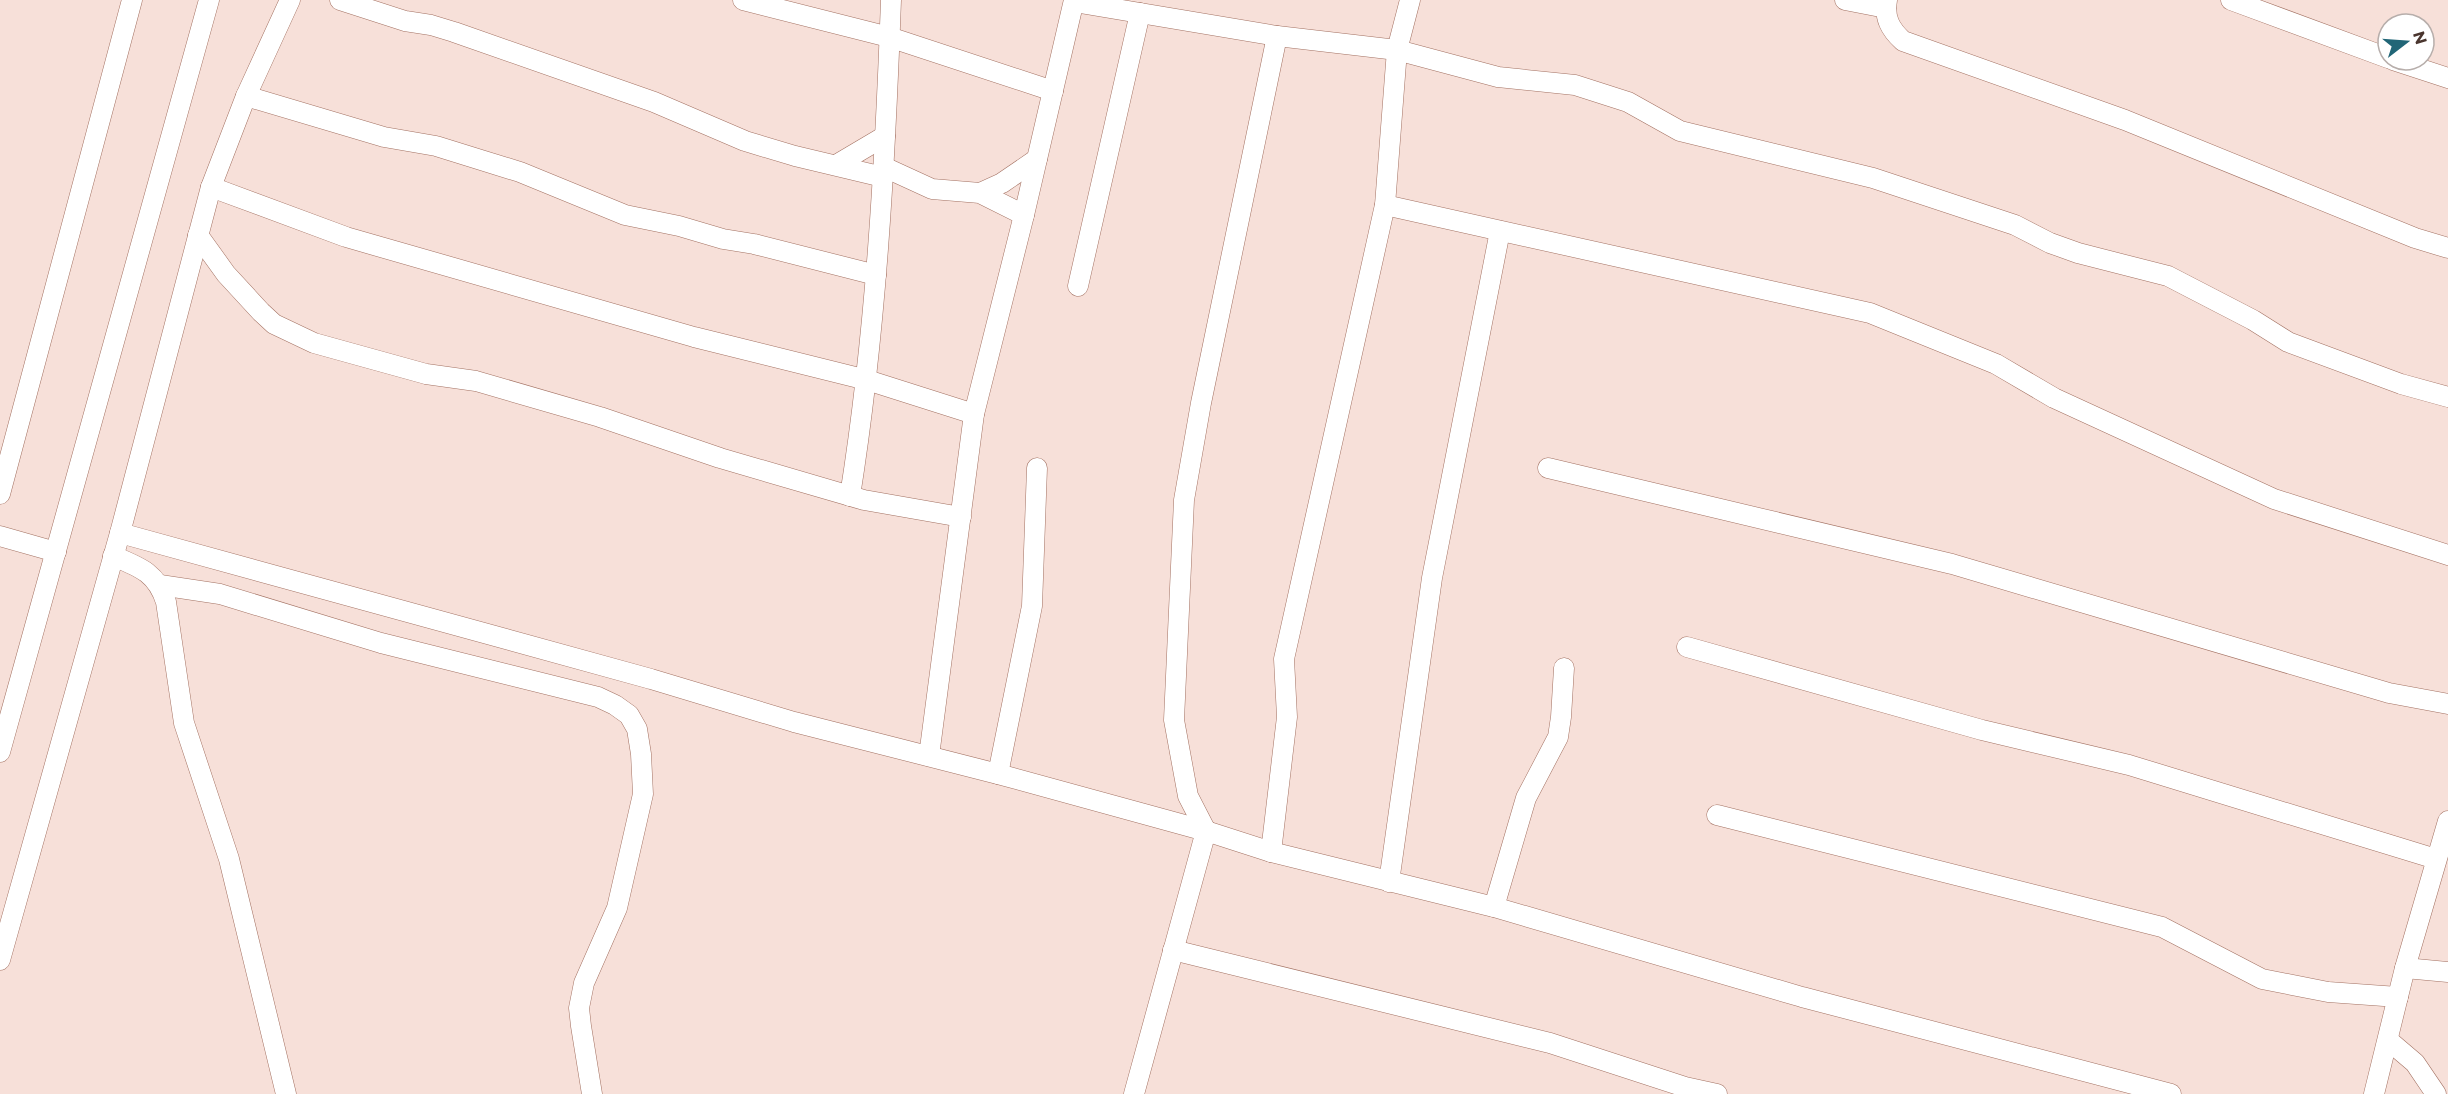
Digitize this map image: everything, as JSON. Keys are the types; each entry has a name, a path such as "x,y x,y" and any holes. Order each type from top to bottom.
{"street":[{"path":"0,494 132,0"},
{"path":"0,752 209,0"},
{"path":"0,960 120,533 211,187 246,96 290,0"},
{"path":"340,0 405,21 454,32 654,102 745,141 836,165 883,172 932,189 980,193 1024,215"},
{"path":"743,0 889,37 1053,91"},
{"path":"850,496 867,380 876,275 891,0"},
{"path":"1271,852 1287,717 1284,680 1287,641 1293,624 1386,205 1397,50 1410,0"},
{"path":"1845,0 1887,4 1891,30 1903,41 2125,120 2415,238 2448,248"},
{"path":"2231,0 2376,54"},
{"path":"929,756 974,414 1074,1 1277,36 1397,50 1498,77 1575,85 1628,102 1680,131 1873,178 2016,225 2050,243 2078,253 2168,276 2253,320 2288,342 2401,384 2448,397"},
{"path":"1078,286 1140,13"},
{"path":"1134,1094 1206,831 1188,796 1174,720 1184,500 1201,403 1277,36"},
{"path":"2430,72 2448,78"},
{"path":"246,96 384,137 436,146 520,172 625,215 679,226 723,239 754,244 876,275"},
{"path":"836,165 885,136"},
{"path":"980,193 1002,183 1036,159"},
{"path":"211,187 346,237 694,337 867,380 974,414"},
{"path":"1386,205 1870,313 1996,364 2054,398 2274,499 2448,555"},
{"path":"1389,882 1432,578 1500,231"},
{"path":"198,235 226,274 253,304 274,324 304,339 426,374 487,384 600,417 720,458 850,496 961,517"},
{"path":"998,774 1032,606 1037,468"},
{"path":"1548,468 1952,564 2389,693 2448,704"},
{"path":"120,533 651,678 794,722 998,774 1206,831 1271,852 1494,907 1802,997 2171,1094"},
{"path":"0,536 56,552"},
{"path":"113,556 140,567 160,585 166,602 184,723 229,859 286,1094"},
{"path":"160,585 220,594 381,642 598,697 629,715 637,729 643,794 617,908 584,983 579,1008 592,1094"},
{"path":"1687,647 1982,730 2129,765 2436,859"},
{"path":"1494,907 1526,798 1558,737 1562,717 1564,668"},
{"path":"1717,814 2162,927 2262,979 2328,992 2398,997"},
{"path":"2374,1094 2405,968 2448,821"},
{"path":"1173,950 1550,1043 1685,1087 1717,1094"},
{"path":"2405,968 2448,972"},
{"path":"2388,1040 2415,1063 2436,1094"}]}
